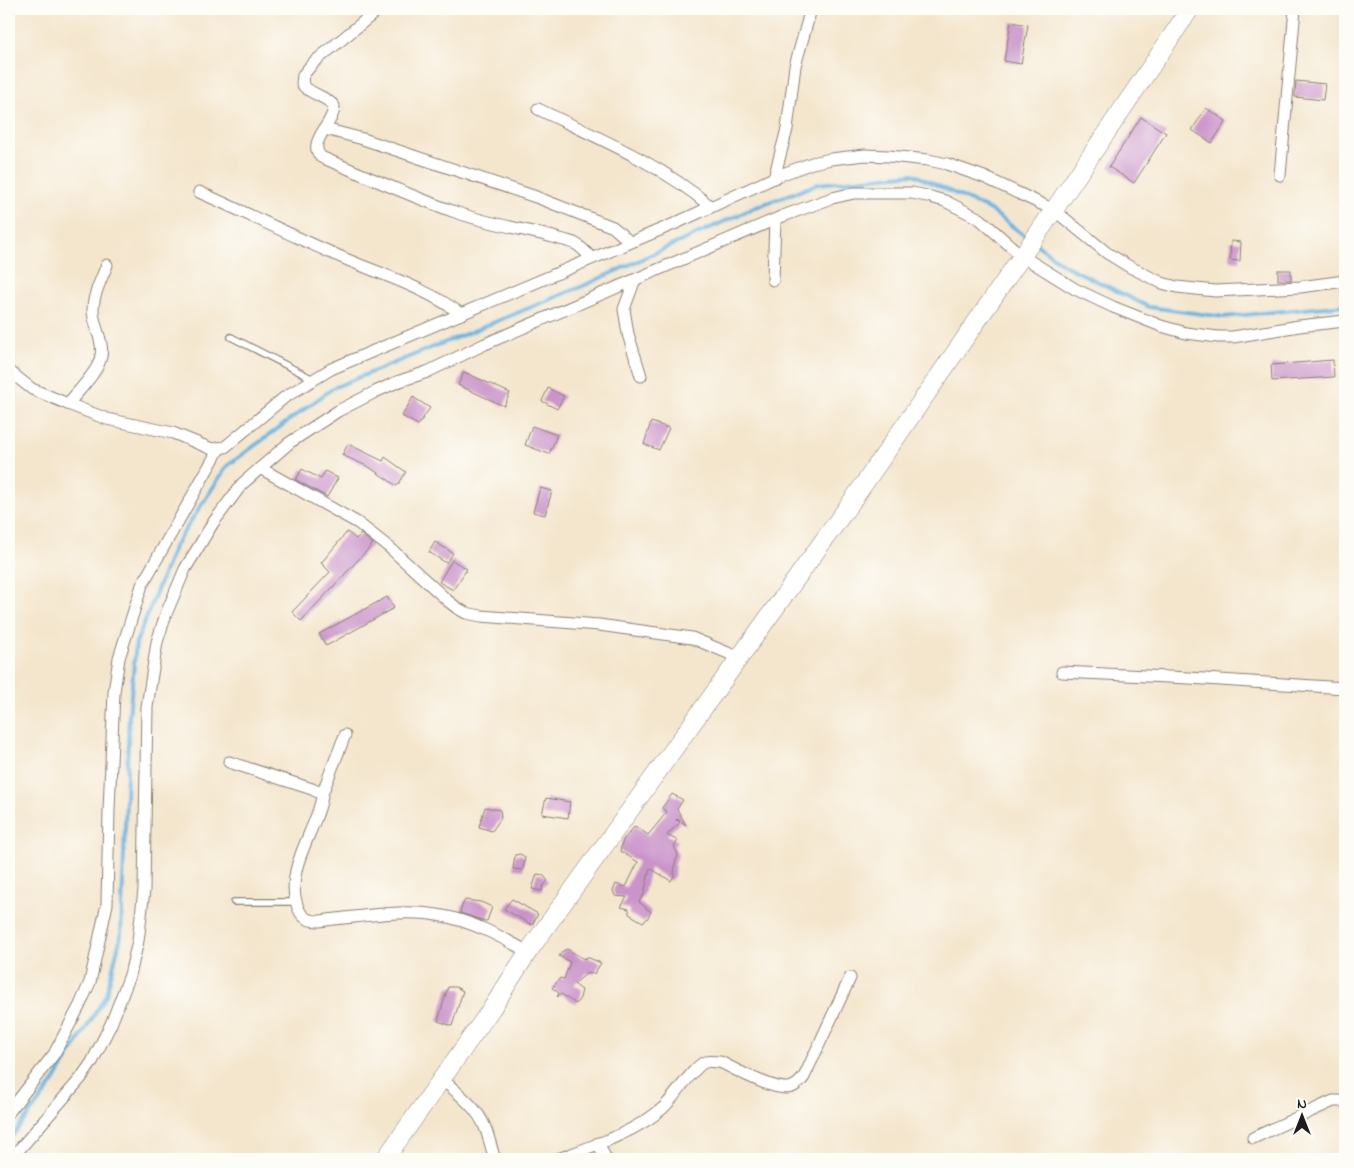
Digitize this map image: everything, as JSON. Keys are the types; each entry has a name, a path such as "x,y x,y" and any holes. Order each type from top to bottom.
{"main road":[{"path":"386,1159 492,1008 528,952 857,494 1054,210 1186,10"}],"street":[{"path":"379,9 313,63 304,75 302,84 306,89 330,101 334,106 331,119 316,144 316,150 321,157 456,213 493,224 574,243 592,258"},
{"path":"774,178 787,129 795,66 811,9"},
{"path":"1280,175 1295,9"},
{"path":"538,109 651,164 689,188 710,206"},
{"path":"324,129 363,139 536,197 613,226 630,242"},
{"path":"9,372 32,388 107,419 173,433 201,446 219,449 230,444 285,397 331,369 674,224 774,178 831,159 865,155 909,158 947,164 984,177 1054,210 1115,258 1156,280 1177,287 1223,291 1300,287 1345,281"},
{"path":"199,192 343,258 425,292 461,314"},
{"path":"10,1159 82,1078 111,1024 130,975 138,940 144,890 146,707 157,642 166,614 185,569 194,551 242,484 289,443 338,411 397,382 427,372 485,344 634,282 774,220 832,198 854,193 912,193 945,202 970,212 995,231 1026,250 1075,289 1160,326 1186,333 1218,337 1233,336 1345,321"},
{"path":"773,280 774,220"},
{"path":"68,404 96,369 100,360 100,342 93,310 95,295 106,265"},
{"path":"634,282 624,309 628,334 641,376"},
{"path":"9,1112 54,1054 90,982 106,904 114,692 120,658 142,585 219,449"},
{"path":"260,468 358,523 390,548 448,601 466,613 493,618 598,625 692,638 740,658"},
{"path":"1062,672 1345,688"},
{"path":"346,735 322,794 320,805 296,872 293,887 296,902 304,918 310,921 403,913 428,913 449,917 500,936 528,952"},
{"path":"229,762 322,794"},
{"path":"558,1159 624,1132 662,1109 674,1098 703,1063 711,1061 720,1062 773,1086 793,1087 804,1077 850,978"},
{"path":"442,1079 472,1106 480,1117 495,1159"},
{"path":"1253,1138 1333,1101 1345,1101"},
{"path":"598,1143 606,1159"}],"lane":[{"path":"231,337 313,379"},
{"path":"234,902 296,902"}],"building":[{"path":"1011,22 1028,25 1021,64 1004,61"},
{"path":"1296,81 1325,84 1323,100 1295,97"},
{"path":"1206,108 1226,121 1212,143 1192,130"},
{"path":"1141,117 1166,133 1134,183 1109,167"},
{"path":"1231,241 1241,242 1240,261 1230,260"},
{"path":"1278,270 1291,270 1291,280 1278,280"},
{"path":"1333,360 1334,377 1272,381 1271,365"},
{"path":"464,372 510,393 504,406 458,385"},
{"path":"548,388 564,396 557,409 542,401"},
{"path":"413,397 430,408 418,425 402,416"},
{"path":"651,422 669,428 659,450 644,444"},
{"path":"532,426 557,435 549,454 525,445"},
{"path":"348,444 383,461 385,457 406,472 397,486 369,467 342,455"},
{"path":"302,469 321,479 325,471 338,478 327,497 296,480"},
{"path":"540,488 552,491 545,515 533,512"},
{"path":"347,532 356,539 361,534 373,544 301,621 292,612 330,572 321,563"},
{"path":"435,542 453,553 446,563 429,552"},
{"path":"452,560 467,569 453,590 439,582"},
{"path":"387,597 394,608 326,646 319,634"},
{"path":"672,794 683,800 677,809 686,825 677,819 680,822 667,835 678,841 674,846 678,855 674,876 671,881 650,868 644,894 639,902 651,912 643,922 629,914 629,909 621,907 627,897 615,896 613,891 616,884 626,887 638,862 620,851 623,840 635,826 648,835 667,812 662,808"},
{"path":"546,798 570,802 568,818 542,814"},
{"path":"485,807 500,810 501,818 492,831 479,827"},
{"path":"520,854 525,857 523,870 513,869 515,855"},
{"path":"537,874 543,875 548,881 543,886 542,891 532,889"},
{"path":"512,899 538,914 532,925 504,909"},
{"path":"465,900 481,902 492,907 487,921 460,913"},
{"path":"567,949 584,959 587,957 601,963 594,974 587,973 574,984 582,990 576,1004 561,994 557,997 559,993 552,988 560,978 564,979 570,962 559,956"},
{"path":"448,987 456,987 463,991 452,1026 438,1021"}],"waterway":[{"path":"9,1140 53,1083 106,995 121,936 129,716 136,643 174,547 227,466 333,388 583,286 756,207 818,184 913,174 990,210 1028,238"},
{"path":"1036,244 1064,265 1149,307 1224,317 1345,305"}]}
